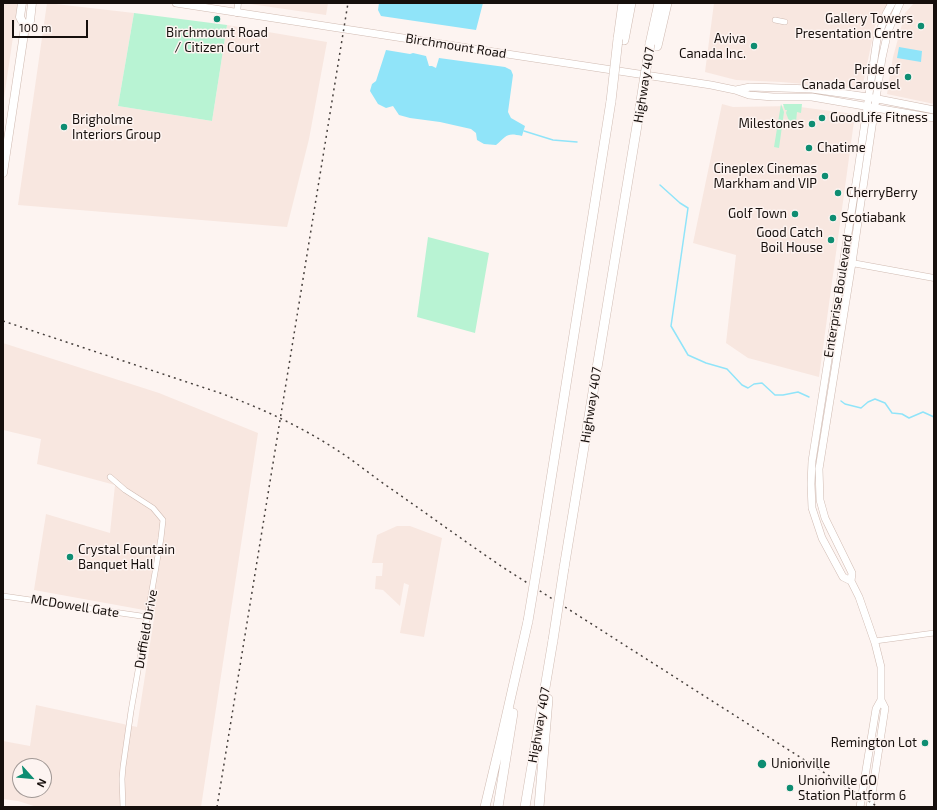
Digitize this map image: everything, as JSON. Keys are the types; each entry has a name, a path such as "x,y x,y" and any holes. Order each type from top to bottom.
{"highway":[{"path":"621,40 623,3"},
{"name":"Highway 407","path":"498,807 621,40 631,3"},
{"name":"Highway 407","path":"525,807 640,107 653,45 659,3"},
{"path":"653,45 667,3"},
{"path":"485,807 528,621"},
{"path":"539,807 553,640"}],"main road":[{"path":"22,3 20,17 25,26"},
{"path":"3,173 25,26 30,21 32,3"},
{"name":"Birchmount Road","path":"176,3 711,85 735,90 749,95 772,97 812,97 934,118"},
{"name":"Enterprise Boulevard","path":"851,581 844,578 822,538 812,508 810,484 812,461 877,39 886,14 892,3"},
{"name":"Enterprise Boulevard","path":"870,807 885,708 881,700 881,667 859,597 851,581 852,573 825,518 820,500 819,469 852,264 882,58 888,31 900,3"},
{"name":"Birchmount Road","path":"735,90 750,87 812,89 868,97 934,110"},
{"name":"Enterprise Boulevard","path":"860,807 876,709 881,700"}],"street":[{"path":"237,13 238,3"},
{"path":"775,20 785,22"},
{"path":"843,262 934,278"},
{"name":"Duffield Drive","path":"110,477 125,490 153,508 163,520 123,767 123,807"},
{"name":"McDowell Gate","path":"3,596 148,617"},
{"path":"874,641 934,633"}],"shaded area":[{"path":"3,3 18,3 3,105"},
{"path":"47,3 134,13 118,106 212,121 227,25 327,42 309,139 287,227 18,205"},
{"path":"250,3 328,3 326,15"},
{"path":"714,3 888,3 875,26 862,89 781,82 736,80 705,72"},
{"path":"914,3 934,3 934,104 887,94 893,57 905,13"},
{"path":"722,104 733,107 792,106 855,114 819,377 748,358 726,343 736,255 693,243"},
{"path":"3,343 159,393 258,433 201,807 37,807 18,801 3,799 3,741 30,746 36,705 137,727 155,612 34,590 46,514 110,533 115,485 37,464 41,439 3,430"},
{"path":"397,526 410,526 442,538 424,637 400,633 409,585 404,583 400,606 383,590 375,589 376,576 382,576 383,563 372,563 377,535"}],"green space":[{"path":"134,13 227,25 212,121 118,106"},
{"path":"781,104 784,112 779,148 774,147"},
{"path":"783,104 802,104 801,113 797,112 796,122 789,121 786,113 787,110 785,110"},
{"path":"428,237 489,253 475,333 417,317"}],"water":[{"path":"379,3 483,3 476,30 381,16 378,10"},
{"path":"899,47 922,51 921,62 897,58"},
{"path":"386,50 426,56 429,66 436,68 439,58 505,67 511,70 513,75 508,112 511,118 525,126 522,136 513,134 505,137 496,145 484,144 477,140 476,133 471,129 440,122 410,118 399,115 393,106 386,108 378,104 370,91 372,84 376,81"}],"waterway":[{"path":"524,131 553,140 577,142"},
{"path":"660,185 680,203 688,208 671,326 688,355 706,363 727,369 742,385 748,388 754,384 762,383 775,395 798,392 809,397"},
{"path":"841,401 845,404 861,408 868,402 875,399 885,403 892,413 902,414 909,418 923,412 934,417"}],"railway":[{"path":"217,807 348,3"},
{"path":"3,321 220,393 295,425 343,454 504,568 878,807"}],"place":[{"name":"Birchmount Road / Citizen Court","path":"217,19"},
{"name":"Gallery Towers Presentation Centre","path":"921,26"},
{"name":"Aviva Canada Inc.","path":"754,46"},
{"name":"Pride of Canada Carousel","path":"908,77"},
{"name":"GoodLife Fitness","path":"822,118"},
{"name":"Milestones","path":"812,124"},
{"name":"Brigholme Interiors Group","path":"64,127"},
{"name":"Chatime","path":"809,148"},
{"name":"Cineplex Cinemas Markham and VIP","path":"825,176"},
{"name":"CherryBerry","path":"838,193"},
{"name":"Golf Town","path":"795,214"},
{"name":"Scotiabank","path":"833,218"},
{"name":"Good Catch Boil House","path":"831,240"},
{"name":"Crystal Fountain Banquet Hall","path":"70,557"},
{"name":"Remington Lot","path":"925,743"},
{"name":"Unionville","path":"762,764"},
{"name":"Unionville GO Station Platform 6","path":"790,788"}]}
